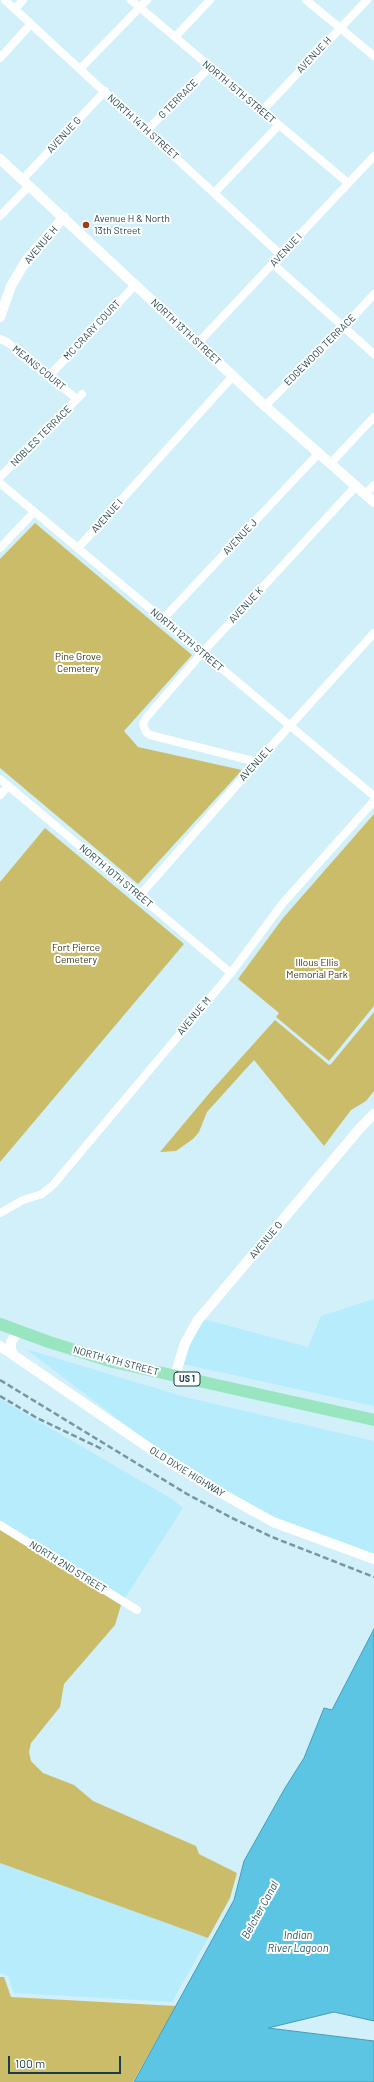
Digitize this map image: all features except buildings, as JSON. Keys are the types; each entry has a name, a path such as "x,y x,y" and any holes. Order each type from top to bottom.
{"main road":[{"name":"NORTH 4TH STREET","path":"0,1324 113,1362 374,1420"}],"street":[{"name":"NORTH 14TH STREET","path":"5,0 281,254"},
{"path":"14,9 23,0"},
{"name":"NORTH 15TH STREET","path":"131,0 348,183"},
{"path":"80,69 148,0"},
{"path":"175,37 210,0"},
{"path":"306,0 374,56"},
{"name":"AVENUE H","path":"262,112 367,0"},
{"path":"0,58 31,24"},
{"name":"G TERRACE","path":"147,130 210,67"},
{"name":"AVENUE G","path":"0,216 26,183 105,91"},
{"path":"215,192 279,125"},
{"name":"AVENUE I","path":"198,343 374,156"},
{"name":"NORTH 13TH STREET","path":"0,159 136,284 265,406 374,502"},
{"name":"AVENUE H","path":"0,317 11,286 27,259 64,217"},
{"path":"273,264 343,328 374,354"},
{"name":"MC CRARY COURT","path":"49,376 136,284"},
{"name":"EDGEWOOD TERRACE","path":"265,406 343,328 374,294"},
{"name":"MEANS COURT","path":"0,339 7,342 49,376 80,397"},
{"name":"AVENUE I","path":"78,548 233,376"},
{"name":"NOBLES TERRACE","path":"0,477 80,397"},
{"path":"330,464 374,417"},
{"name":"AVENUE J","path":"162,620 318,454"},
{"name":"NORTH 12TH STREET","path":"0,483 374,796"},
{"path":"365,495 374,485"},
{"name":"AVENUE K","path":"257,762 150,735 144,728 146,718 202,653 356,486"},
{"path":"0,548 34,512"},
{"name":"AVENUE L","path":"140,895 290,725 374,633"},
{"name":"NORTH 10TH STREET","path":"0,780 140,895 231,973"},
{"path":"0,795 8,786"},
{"name":"AVENUE M","path":"0,1213 23,1200 42,1194 53,1185 231,973 282,903 374,801"},
{"name":"AVENUE O","path":"175,1376 185,1343 198,1320 361,1127 374,1114"},
{"path":"15,1357 10,1347 10,1342 18,1331"},
{"name":"OLD DIXIE HIGHWAY","path":"0,1346 174,1465 221,1493 273,1522 374,1559"},
{"name":"NORTH 2ND STREET","path":"0,1525 137,1610"}],"shaded area":[{"path":"374,1299 374,1406 183,1364 192,1340 203,1319 308,1347 321,1316"},
{"path":"26,1349 185,1397 374,1441 374,1554 275,1518 223,1490 161,1452"},
{"path":"0,1399 172,1499 183,1508 125,1598 0,1521"},
{"path":"0,1863 208,1938 172,2002 14,1993 8,1976 0,1973"}],"green space":[{"name":"Pine Grove Cemetery","path":"35,523 192,655 124,731 138,747 242,770 138,884 0,768 0,559"},
{"name":"Illous Ellis Memorial Park","path":"374,814 374,1006 329,1061 276,1017 279,1013 238,979 283,918"},
{"name":"Fort Pierce Cemetery","path":"45,828 184,944 0,1162 0,882"},
{"path":"374,1012 374,1091 366,1101 351,1110 324,1146 254,1060 207,1112 199,1132 193,1139 176,1151 160,1152 212,1090 275,1020 329,1065"},
{"path":"0,1530 121,1605 115,1625 64,1684 60,1707 31,1743 29,1752 31,1761 43,1773 74,1785 93,1801 196,1846 199,1854 237,1873 230,1898 208,1938 0,1863"},
{"path":"0,1977 4,1977 11,1997 176,2006 133,2082 0,2082"}],"water":[{"name":"Indian River Lagoon","path":"374,1629 374,2021 334,2012 268,2028 374,2041 374,2082 134,2082 234,1900 244,1861 285,1788 304,1758 324,1708 332,1710"}],"railway":[{"path":"0,1380 187,1494 232,1518 272,1537 374,1577"},
{"path":"0,1396 37,1418 104,1450"}],"place":[{"name":"Avenue H & North 13th Street","path":"86,225"}],"water label":[{"name":"Belcher Canal","path":"260,1910"}]}
